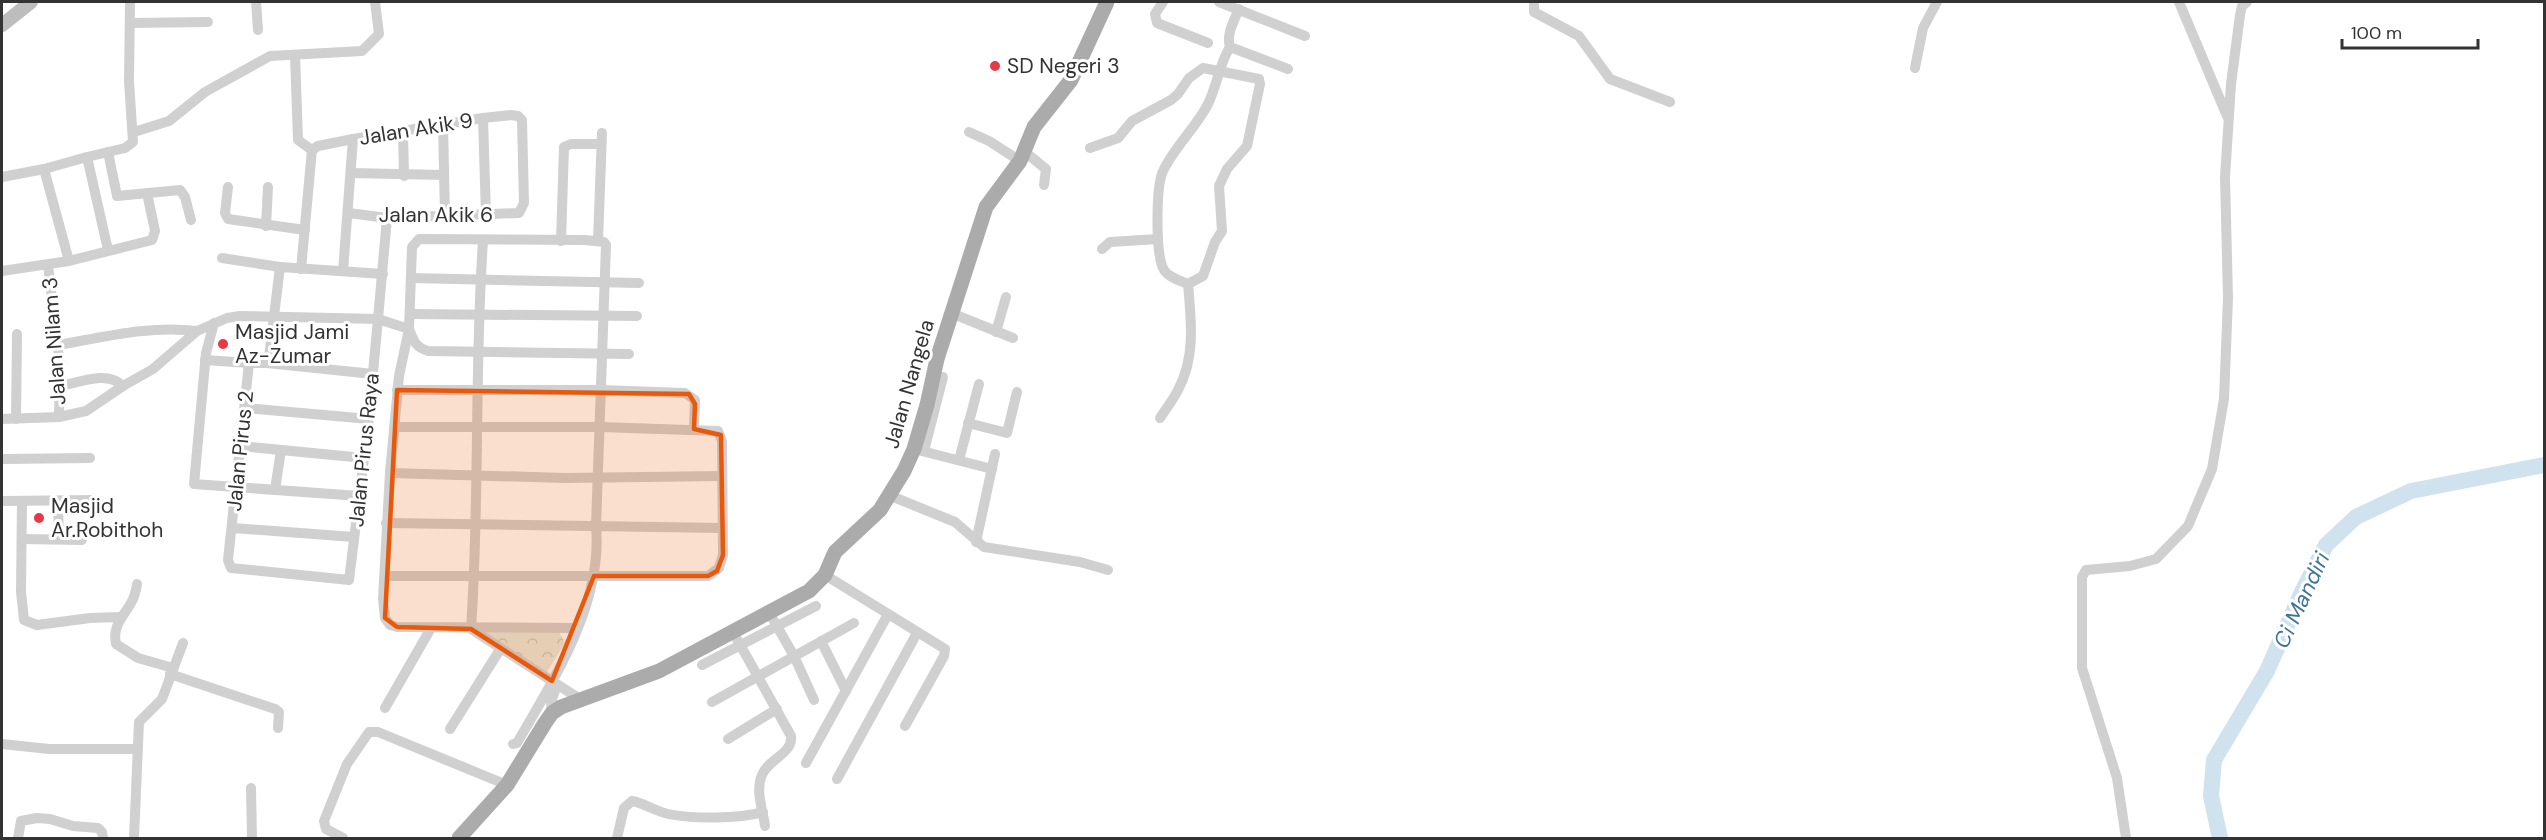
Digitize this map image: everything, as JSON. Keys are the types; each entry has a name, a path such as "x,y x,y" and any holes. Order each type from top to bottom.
{"main road":[{"name":"Jalan Nangela","path":"552,713 580,699 738,638 774,620 810,591 825,575 834,552 875,516 891,496 919,450 951,314 986,207 1022,156 1034,127 1071,80 1107,2"},
{"path":"459,838 507,785 552,713"}],"street":[{"path":"2,25 31,2"},
{"path":"2,177 45,169 108,152 133,142 129,81 129,2"},
{"path":"256,2 258,30"},
{"path":"134,132 169,121 205,92 270,56 362,51 379,34 375,2"},
{"path":"1163,2 1155,14 1155,20 1159,25 1208,43"},
{"path":"1219,2 1305,36"},
{"path":"1534,2 1533,12 1579,36 1610,78 1670,102"},
{"path":"1915,68 1923,28 1937,2"},
{"path":"2179,2 2228,118"},
{"path":"2126,838 2117,778 2082,668 2082,578 2086,570 2093,568 2130,567 2156,559 2188,526 2212,469 2224,399 2228,298 2224,205 2228,118 2240,15 2242,6 2247,2"},
{"path":"1230,47 1228,42 1230,29 1239,9"},
{"path":"130,23 208,22"},
{"path":"1230,47 1288,69"},
{"path":"1188,284 1163,269 1158,239 1158,201 1162,173 1208,104 1230,47"},
{"path":"295,55 298,140 312,150 302,269"},
{"path":"1090,148 1118,138 1132,121 1171,100 1189,78 1203,68 1258,79 1260,84 1247,146 1227,169 1219,186 1222,231 1215,242 1203,276 1188,284"},
{"name":"Jalan Akik 9","path":"312,150 318,146 353,139 512,115 521,118 523,122 524,203 522,210"},
{"path":"483,118 486,216"},
{"path":"443,124 445,216"},
{"path":"403,131 404,176"},
{"path":"969,132 1046,169 1044,185"},
{"path":"598,241 602,133"},
{"path":"343,272 353,139"},
{"path":"561,241 564,147 571,144 601,144"},
{"path":"108,152 117,196 180,190 185,197 191,220"},
{"path":"87,157 108,250"},
{"path":"45,169 69,261"},
{"path":"351,173 404,176 444,175"},
{"path":"228,187 225,213 228,219 305,230"},
{"path":"266,226 268,187"},
{"path":"2,271 69,261 154,238 155,231 147,193"},
{"name":"Jalan Akik 6","path":"349,213 387,218 486,216 516,214 522,210"},
{"name":"Jalan Pirus Raya","path":"349,580 369,418 387,218"},
{"path":"513,744 517,743 554,683 578,628 594,576 598,541 596,525 606,245 598,241 419,239 412,247 411,314 406,327 397,390 390,473 383,599 387,622 397,627 578,628"},
{"path":"1102,249 1110,242 1158,239"},
{"path":"471,628 477,524 478,351 483,241"},
{"path":"222,258 280,267 383,274"},
{"name":"Jalan Nilam 3","path":"48,265 58,345 59,417"},
{"name":"Jalan Pirus 2","path":"280,267 267,363 249,363 228,562 231,568 349,580"},
{"path":"411,278 639,283"},
{"path":"1160,418 1179,390 1187,366 1192,336 1188,284"},
{"path":"996,332 1006,297"},
{"path":"411,314 637,316"},
{"path":"951,314 1013,338"},
{"path":"2,419 59,417 86,411 153,369 198,331 214,323 240,316 379,319 406,327 415,344 428,351 629,354"},
{"path":"214,323 205,360 194,484 359,496"},
{"path":"58,345 127,333 171,329 198,331"},
{"path":"16,334 16,419"},
{"path":"205,360 249,363"},
{"path":"267,363 373,374"},
{"path":"60,386 113,377 123,386"},
{"path":"943,377 919,450 992,469"},
{"path":"958,460 979,384"},
{"path":"397,390 600,390 689,394 695,404 694,429"},
{"path":"968,423 1007,433 1017,392"},
{"path":"245,408 369,418"},
{"path":"385,576 714,574 722,560 720,433 715,430 600,427 395,427"},
{"path":"240,446 364,458"},
{"path":"275,490 281,450"},
{"path":"976,542 994,454"},
{"path":"2,459 90,458"},
{"path":"390,473 477,476 721,476"},
{"path":"891,496 955,522 984,547 1080,562 1108,570"},
{"path":"2,501 92,500"},
{"path":"22,501 21,604 22,616 27,623 37,625 90,618 120,617"},
{"path":"58,501 59,539"},
{"path":"387,523 721,528"},
{"path":"233,528 354,537"},
{"path":"22,539 82,540"},
{"path":"825,575 887,616 945,649 945,653 905,726"},
{"path":"137,584 130,605 120,617 115,637 117,645 138,657 172,671 275,709 279,712 278,728"},
{"path":"814,700 774,620 816,606"},
{"path":"806,763 887,616"},
{"path":"712,702 854,623"},
{"path":"384,708 431,628"},
{"path":"471,628 580,699"},
{"path":"837,779 918,633"},
{"path":"702,665 738,638 789,729 791,744 762,774 759,790 765,826"},
{"path":"821,641 846,691"},
{"path":"134,838 139,722 159,704 183,643"},
{"path":"450,729 501,648"},
{"path":"552,713 554,683"},
{"path":"728,739 777,709"},
{"path":"343,838 326,829 324,821 347,764 369,732 378,732 507,785"},
{"path":"2,744 49,749 137,749"},
{"path":"251,788 252,838"},
{"path":"617,838 624,808 632,801 668,813 687,816 740,816 763,812"},
{"path":"18,838 20,822 37,818 73,826 98,828 103,838"}],"highlighted area":[{"path":"397,390 689,394 695,404 694,429 721,435 723,555 717,571 708,576 594,576 552,681 471,629 397,627 385,618"}],"green space":[{"path":"486,631 559,632 565,643 547,672 483,634"}],"waterway":[{"name":"Ci Mandiri","path":"2220,838 2211,796 2214,760 2267,671 2301,594 2326,545 2356,517 2411,491 2544,465"}],"place":[{"name":"SD Negeri 3","path":"995,66"},
{"name":"Masjid Jami Az-Zumar","path":"223,344"},
{"name":"Masjid Ar.Robithoh","path":"39,518"}]}
